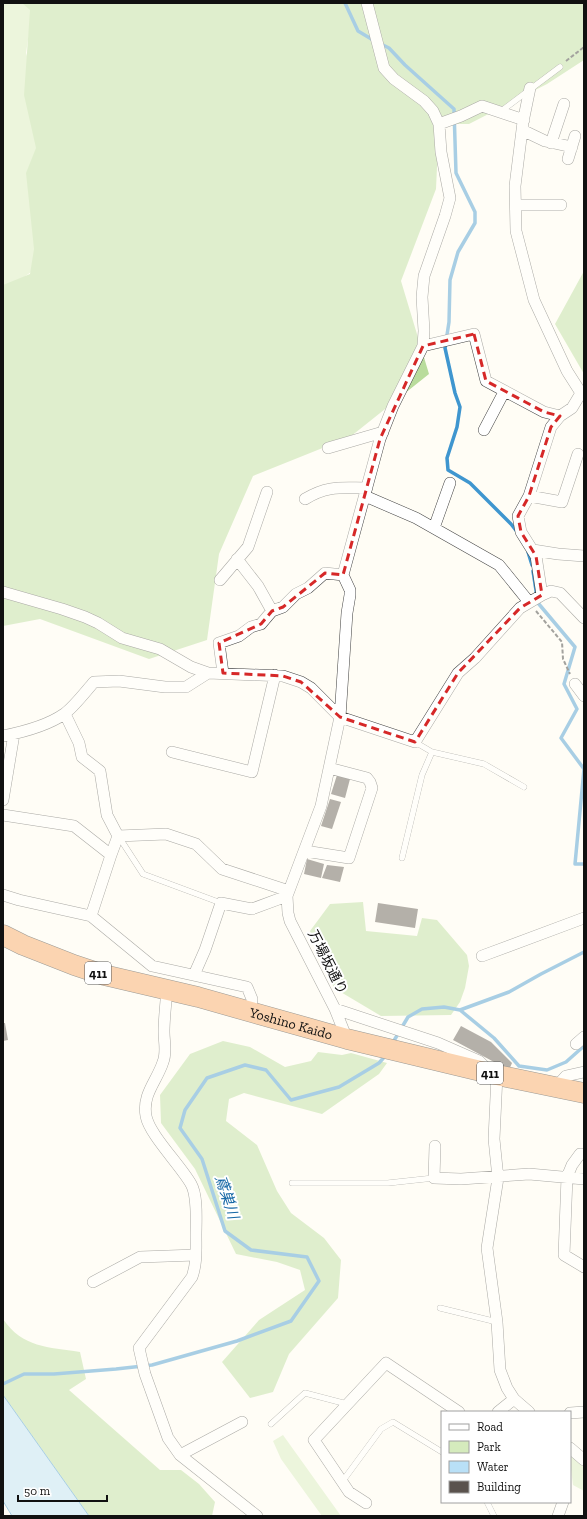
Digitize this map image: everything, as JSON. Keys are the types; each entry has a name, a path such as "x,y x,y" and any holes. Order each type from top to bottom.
{"highway":[{"name":"Yoshino Kaido","path":"3,935 23,945 104,975 167,989 347,1039 494,1074 584,1093"}],"street":[{"path":"194,975 205,950 221,903 252,909 288,893 321,806 340,718 347,613 350,595 350,590 342,575 383,432 393,406 423,346 424,331 422,297 424,276 450,198 441,152 439,124 433,111 424,101 394,79 384,68 367,3"},
{"path":"530,88 523,125 515,186 516,231 534,300 567,371 581,393 572,408 560,416 551,427 529,496 518,516 521,532 536,556 542,595"},
{"path":"551,143 564,104"},
{"path":"439,124 482,106 500,112 523,125 545,141 572,147"},
{"path":"568,159 575,136"},
{"path":"516,206 561,205"},
{"path":"423,346 474,334 486,381 504,392 544,412 560,416"},
{"path":"484,430 504,392"},
{"path":"328,448 383,432"},
{"path":"529,496 562,502 578,454"},
{"path":"434,528 450,483"},
{"path":"305,499 317,492 333,487 366,492 416,518 498,565 530,602"},
{"path":"220,580 248,547 267,492"},
{"path":"533,550 584,556"},
{"path":"238,558 258,586 272,611"},
{"path":"223,673 219,644 239,636 251,627 261,624 272,611 283,607 296,594 308,588 325,573 342,575"},
{"path":"3,592 85,617 122,638 160,649 191,667 208,673 283,676 301,682 311,688 340,718 415,742 458,673 475,658 520,608 551,591 560,593 584,618"},
{"path":"3,736 40,726 65,714 94,682 119,681 165,687 186,687 208,673"},
{"path":"172,752 252,772 275,676"},
{"path":"575,684 584,696"},
{"path":"65,714 79,743 82,757 100,770 108,815 118,836 91,916"},
{"path":"3,800 14,734"},
{"path":"305,850 350,858 372,788 367,778 329,768"},
{"path":"3,815 74,826 111,855"},
{"path":"118,836 166,834 196,844 222,869 288,893"},
{"name":"万場坂通り","path":"288,893 288,914 290,921 335,1009 347,1039"},
{"path":"3,895 91,916 152,966 247,987 252,999 251,1012"},
{"path":"482,956 584,918"},
{"path":"167,989 164,1031 165,1054 159,1073 153,1081 147,1096 145,1104 146,1117 151,1128 192,1185 195,1201 196,1266 192,1277 139,1348 145,1374 168,1438 180,1455 257,1516"},
{"path":"335,1009 438,1043 479,1061 494,1074 494,1139 498,1178 486,1248 497,1322 500,1370 507,1388 514,1399 529,1411"},
{"path":"556,1087 566,1076 584,1072"},
{"path":"435,1146 434,1178 498,1178 529,1174 584,1179"},
{"path":"584,1154 580,1154 566,1177 564,1254 584,1267"},
{"path":"93,1282 140,1256 196,1255"},
{"path":"366,1503 349,1492 314,1440 386,1363 458,1411"},
{"path":"499,1411 514,1399"},
{"path":"571,1413 584,1412"},
{"path":"180,1455 242,1422"},
{"path":"571,1449 584,1460"},
{"path":"558,1516 563,1503"}],"lane":[{"path":"500,112 560,67"},
{"path":"415,742 432,752 484,764 524,787"},
{"path":"402,858 422,774 432,752"},
{"path":"118,836 143,874 221,903"},
{"path":"292,1183 388,1183 434,1178"},
{"path":"440,1308 497,1322"},
{"path":"271,1424 305,1393 347,1404"},
{"path":"342,1482 381,1429 393,1422 441,1451"},
{"path":"488,1503 494,1516"}],"path":[{"path":"560,67 584,47"},
{"path":"530,602 562,642 563,659 575,684"}],"highlighted area":[{"path":"474,334 486,381 544,412 560,416 551,427 529,496 518,516 521,532 536,556 542,595 520,608 458,673 415,742 340,717 301,682 283,676 223,673 219,643 261,624 272,611 283,607 325,573 343,575 380,439 423,346"}],"green space":[{"path":"3,3 30,3 33,6 26,53 36,85 48,260 3,292"},
{"path":"22,3 584,3 584,60 547,84 469,124 439,124 436,189 401,281 429,374 350,437 253,476 219,554 207,640 149,659 40,619 3,626 3,285 30,274 34,249 26,173 36,148 24,95 30,10"},
{"path":"584,271 584,374 555,324"},
{"path":"363,902 366,931 417,936 422,918 437,920 467,955 469,966 465,988 460,1002 451,1015 381,1016 334,988 310,931 330,904"},
{"path":"223,1041 250,1047 285,1067 311,1061 318,1052 342,1055 351,1053 387,1063 379,1074 322,1114 244,1093 229,1099 226,1121 257,1145 277,1191 291,1213 324,1238 341,1260 338,1298 289,1354 273,1392 250,1398 222,1362 259,1320 305,1290 300,1270 277,1262 236,1254 195,1169 161,1123 160,1095 190,1054"},
{"path":"3,1319 11,1329 28,1341 47,1347 80,1352 86,1379 69,1390 160,1470 181,1470 199,1484 215,1502 212,1516 89,1516 3,1395"},
{"path":"283,1435 341,1516 322,1516 281,1459 273,1441"},
{"path":"573,1455 584,1466 584,1491 573,1485 571,1456"}],"water":[{"path":"3,1395 89,1516 12,1516 3,1501"}],"building":[{"path":"337,775 350,779 345,798 331,794"},
{"path":"330,799 341,802 332,829 321,826"},
{"path":"307,859 324,864 321,878 304,874"},
{"path":"327,865 344,867 340,882 322,878"},
{"path":"378,903 418,909 415,928 375,922"},
{"path":"3,1023 5,1023 8,1040 3,1041"},
{"path":"461,1026 491,1042 512,1063 509,1070 453,1040"}],"waterway":[{"path":"345,3 358,31 373,40"},
{"path":"381,44 389,48 405,65 454,109 456,173 475,212 475,223 458,252 450,280 449,322 445,348 455,393 460,407 457,427 447,458 448,470 470,483 518,533"},
{"path":"528,552 532,565"},
{"path":"533,571 538,603 575,647 564,684 577,709 561,738 584,769 575,864 584,864"},
{"path":"392,1044 408,1017 422,1009 444,1007 460,1010 509,992 584,952"},
{"path":"460,1010 494,1038 519,1066 547,1070 566,1062 584,1046"},
{"name":"鳶巣川","path":"3,1384 24,1374 54,1374 152,1365 237,1341 291,1321 319,1281 307,1257 251,1250 225,1231 202,1159 180,1128 185,1110 207,1078 245,1065 266,1070 291,1100 339,1087 379,1063 386,1055"}]}
